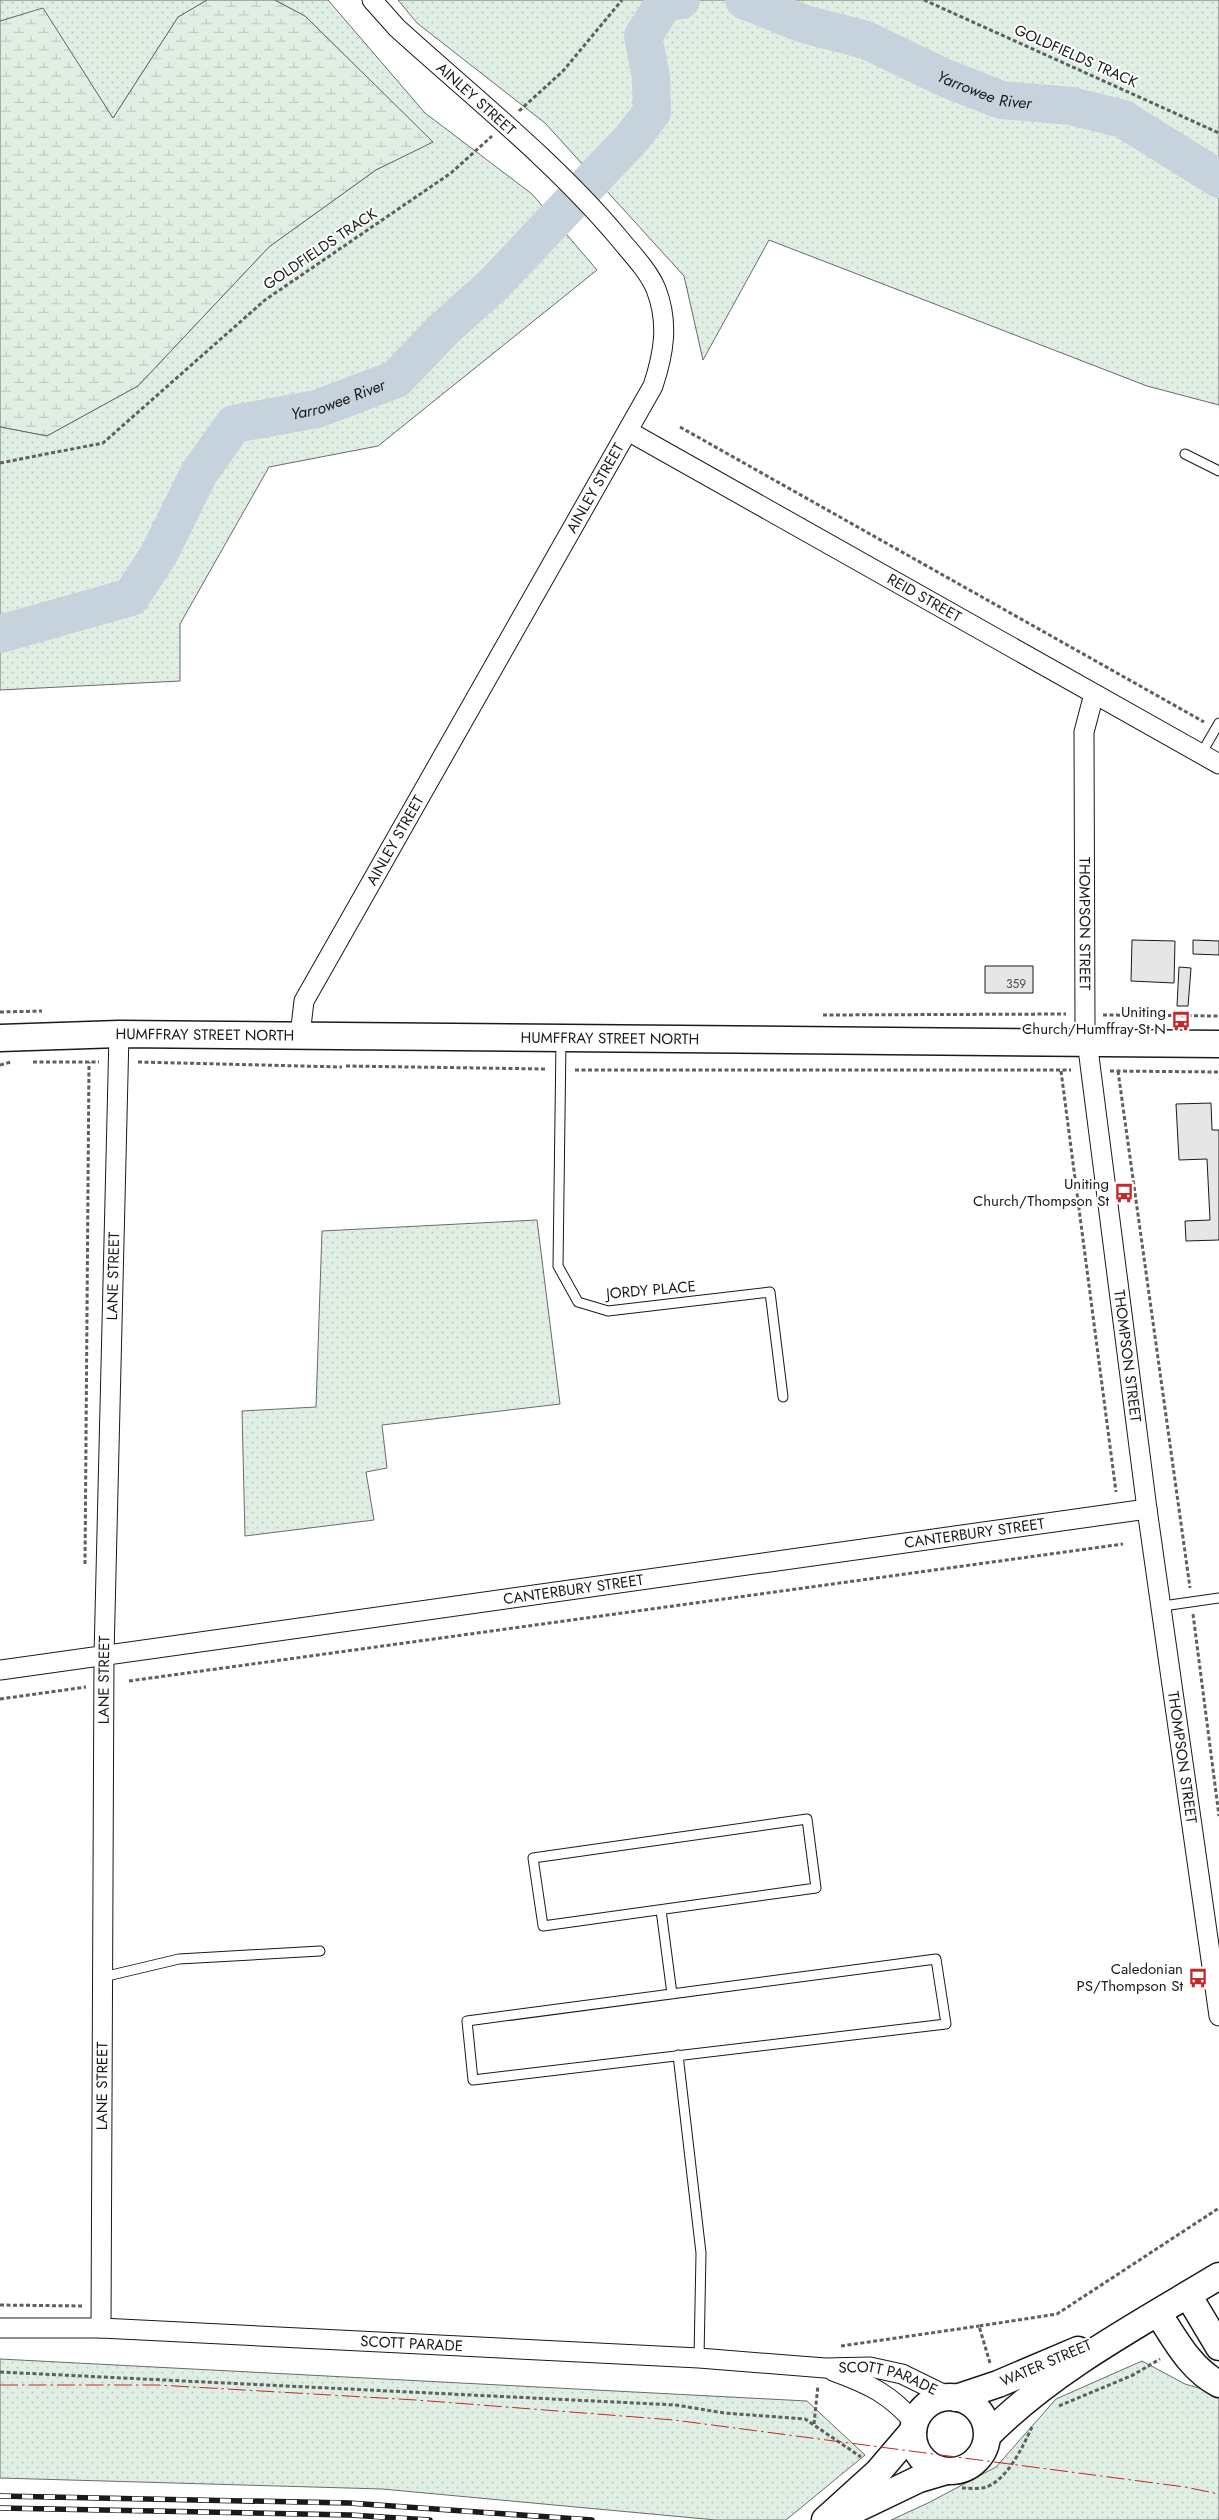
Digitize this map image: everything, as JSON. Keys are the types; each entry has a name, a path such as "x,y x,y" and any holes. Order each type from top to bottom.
{"street":[{"name":"AINLEY STREET","path":"300,1035 304,1001 653,386 663,355 665,333 662,312 655,288 640,265 596,211 569,183 397,28 372,0"},
{"name":"REID STREET","path":"628,431 1219,764"},
{"name":"THOMPSON STREET","path":"1094,694 1084,732 1084,1014 1086,1043 1147,1509 1163,1606 1219,2016"},
{"name":"HUMFFRAY STREET NORTH","path":"0,1038 119,1034 1219,1044"},
{"name":"LANE STREET","path":"101,2328 104,1656 119,1034"},
{"name":"CANTERBURY STREET","path":"0,1670 1147,1509"},
{"name":"WATER STREET","path":"952,2397 998,2384 1134,2326 1219,2276"},
{"path":"1188,2295 1219,2348"},
{"path":"1158,2313 1181,2347 1202,2373 1219,2384"},
{"name":"WATER STREET","path":"988,2435 1032,2408 1134,2326"},
{"name":"SCOTT PARADE","path":"0,2328 101,2328 700,2358 824,2368 851,2366 885,2369 910,2377 952,2397"},
{"name":"SCOTT PARADE","path":"824,2368 860,2381 883,2393 914,2427"},
{"path":"825,2520 878,2472 914,2427 924,2408 940,2399 952,2397 975,2406 986,2424 988,2435 983,2452 972,2465 951,2480 919,2479 834,2520"},
{"path":"914,2427 914,2443 918,2453 930,2465 951,2480"}],"lane":[{"path":"1185,454 1219,471"},
{"path":"1202,754 1218,726"},
{"name":"JORDY PLACE","path":"560,1038 558,1266 578,1302 608,1311 770,1292 784,1397"},
{"path":"1163,1606 1219,1598"},
{"path":"807,1820 816,1888 661,1910 542,1926 533,1858 807,1820"},
{"path":"661,1910 672,1994"},
{"path":"103,1977 179,1958 320,1951"},
{"path":"936,1958 946,2024 473,2080 467,2021 672,1994 936,1958"},
{"path":"678,2055 701,2253 700,2358"}],"path":[{"name":"GOLDFIELDS TRACK","path":"0,463 103,443 265,300 451,173 563,71 622,0"},
{"name":"GOLDFIELDS TRACK","path":"924,0 1219,133"},
{"path":"680,426 1218,726"},
{"path":"822,1015 1084,1014 1219,1016"},
{"path":"0,1065 21,1062"},
{"path":"30,1062 561,1069 1061,1071 1090,1069 1219,1072"},
{"path":"84,1574 90,1062"},
{"path":"1061,1071 1116,1492"},
{"path":"1118,1071 1219,1816"},
{"path":"129,1681 1123,1544"},
{"path":"0,1699 86,1687"},
{"path":"834,2347 1057,2314 1219,2208"},
{"path":"0,2305 85,2306"},
{"path":"979,2326 998,2384"},
{"path":"1055,2408 1133,2374 1181,2347"},
{"path":"0,2372 676,2405 724,2414 795,2416 814,2424 878,2472"},
{"path":"951,2480 984,2488 1003,2476 1020,2452 1032,2408"}],"green space":[{"path":"0,0 207,0 178,17 113,118 43,8 0,21"},
{"path":"207,0 275,0 305,16 434,142 376,170 269,247 138,386 47,436 0,427 0,21 43,7 113,118 178,17"},
{"path":"275,0 328,0 425,113 532,194 597,270 378,446 269,467 180,624 180,681 0,690 0,427 47,436 138,386 269,247 376,170 433,142 305,16"},
{"path":"398,0 1219,0 1219,405 1147,386 769,240 703,360 684,276 545,123 417,23"},
{"path":"537,1220 560,1404 382,1425 387,1468 366,1472 374,1520 245,1536 242,1411 316,1407 322,1231"},
{"path":"0,2359 807,2401 865,2455 786,2520 716,2520 382,2489 0,2478"},
{"path":"1142,2361 1185,2384 1219,2394 1219,2520 891,2520 996,2467 1056,2399"}],"building":[{"path":"1132,940 1175,941 1174,983 1131,981"},
{"path":"1193,940 1219,941 1219,955 1193,954"},
{"path":"985,966 1033,966 1033,993 985,993"},
{"path":"1179,967 1191,968 1188,1006 1177,1006"},
{"path":"1211,1103 1212,1130 1219,1130 1219,1240 1186,1241 1185,1221 1210,1220 1207,1159 1179,1160 1176,1104"}],"waterway":[{"name":"Yarrowee River","path":"0,634 131,597 159,554 199,473 234,424 317,409 396,379 443,330 494,284 633,137 652,112 651,77 643,36 664,3 681,0"},
{"name":"Yarrowee River","path":"744,0 804,24 866,40 945,78 1001,100 1071,106 1123,119 1219,179"}],"railway":[{"path":"0,2496 349,2503 592,2520"},
{"path":"0,2508 350,2515 430,2520"}],"power":[{"path":"0,2385 158,2385 416,2400 674,2420 1185,2487 1219,2494"}],"place":[{"name":"Uniting Church/Humffray St N","path":"1181,1021"},
{"name":"Uniting Church/Thompson St","path":"1124,1193"},
{"name":"Caledonian PS/Thompson St","path":"1198,1978"}]}
